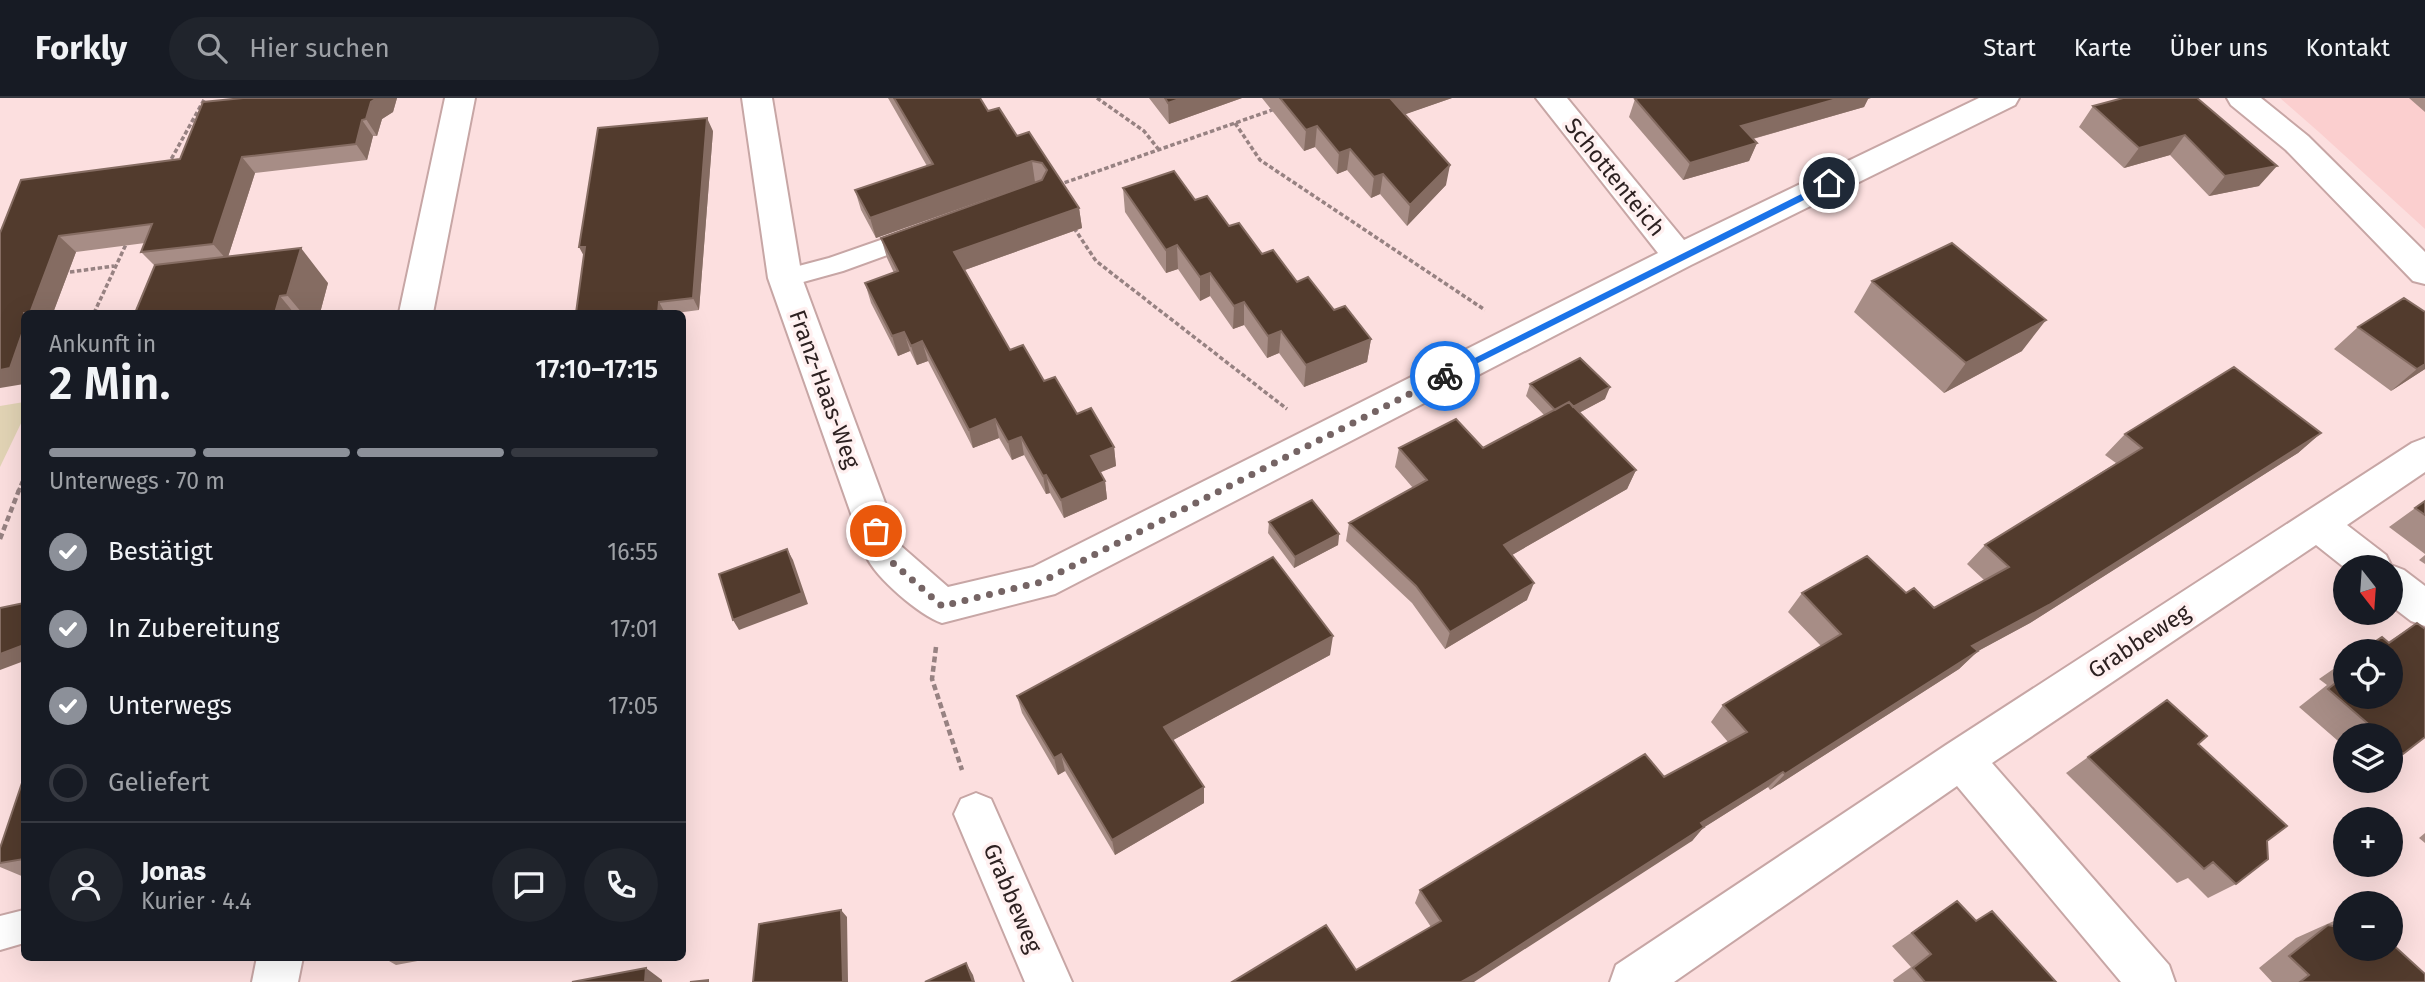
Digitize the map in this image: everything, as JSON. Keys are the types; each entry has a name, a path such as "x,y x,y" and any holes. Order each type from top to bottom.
{"street":[{"path":"417,310 460,98"},
{"name":"Franz-Haas-Weg","path":"757,98 785,278 885,556 942,606"},
{"name":"Schottenteich","path":"1550,98 1679,257"},
{"path":"942,606 1041,582 1679,257 2004,98"},
{"path":"2242,98 2297,143 2425,272"},
{"name":"Grabbeweg","path":"1633,982 1961,759 2425,453"},
{"path":"2318,524 2357,555"},
{"path":"2403,592 2425,609"},
{"path":"1961,759 2152,982"},
{"name":"Grabbeweg","path":"976,814 1049,982"},
{"path":"275,982 279,961"}],"lane":[{"path":"785,278 834,265 935,229"},
{"path":"0,933 21,928"}],"path":[{"path":"166,168 205,98"},
{"path":"1097,98 1144,131 1158,150"},
{"path":"1048,188 1283,106"},
{"path":"1235,123 1260,160 1495,317 1516,339"},
{"path":"1073,227 1096,261 1290,410 1318,440"},
{"path":"95,310 130,236"},
{"path":"51,274 115,266"},
{"path":"0,539 21,485"},
{"path":"942,606 932,679 976,814"}],"shaded area":[{"path":"2280,98 2425,98 2425,229 2320,133"},
{"path":"21,402 21,423 0,467 0,406"}],"building":[{"path":"243,98 377,98 371,102 366,119 362,120 356,144 242,157 213,244 141,252 152,224 59,236 31,310 21,310 21,337 10,368 0,370 0,233 21,180 180,159 203,102"},
{"path":"894,98 980,98 988,111 999,108 1017,136 1029,132 1079,208 954,252 1010,350 1023,345 1044,381 1055,377 1077,414 1091,408 1114,447 1091,456 1105,481 1061,500 1046,475 1043,476 1021,437 1008,442 995,419 969,430 922,341 911,346 904,332 892,336 865,283 898,271 881,238 1042,180 1047,170 1042,163 1032,161 870,218 855,190 933,164"},
{"path":"1165,98 1182,98 1168,103"},
{"path":"1280,98 1395,98 1391,99 1450,165 1410,205 1383,174 1374,177 1350,149 1339,153 1317,126 1306,130"},
{"path":"1840,98 1741,126 1757,143 1690,163 1635,99"},
{"path":"2123,98 2197,98 2277,166 2225,176 2185,135 2139,148 2093,106"},
{"path":"707,118 693,298 659,302 658,310 576,310 585,247 579,247 598,128"},
{"path":"1174,171 1195,200 1207,196 1229,226 1239,223 1262,254 1273,250 1297,282 1308,277 1334,310 1345,306 1371,339 1306,365 1281,331 1268,336 1244,302 1234,306 1210,273 1200,277 1177,245 1166,250 1123,188"},
{"path":"1952,243 2046,320 1966,363 1872,281"},
{"path":"301,248 287,295 280,296 276,310 136,310 155,265"},
{"path":"2404,298 2425,312 2425,364 2417,369 2358,327"},
{"path":"1580,358 1610,387 1573,407 1569,402 1555,410 1530,384"},
{"path":"2234,367 2321,433 2049,605 1972,646 1978,651 1785,774 1783,772 1701,823 1704,827 1477,973 1461,982 1232,982 1326,925 1356,970 1441,921 1420,890 1645,754 1664,777 1747,732 1723,705 1841,634 1802,593 1867,556 1906,593 1914,588 1934,608 2009,567 1985,545 2142,448 2125,434"},
{"path":"1569,402 1636,470 1504,545 1534,583 1450,632 1416,586 1349,523 1427,480 1399,448 1456,419 1483,448"},
{"path":"1312,500 1339,534 1295,557 1269,522"},
{"path":"2425,501 2425,515 2415,508"},
{"path":"787,549 802,593 733,620 719,574"},
{"path":"1273,557 1333,636 1164,727 1204,787 1112,840 1061,754 1054,758 1017,696"},
{"path":"21,604 21,646 0,654 0,608"},
{"path":"2417,623 2425,629 2425,737 2403,754 2403,723 2367,723 2351,709 2403,709 2403,639 2395,639"},
{"path":"2167,700 2207,736 2198,744 2287,826 2267,841 2268,859 2236,884 2213,862 2204,869 2088,757"},
{"path":"21,786 21,860 0,863 0,848"},
{"path":"1957,901 1976,921 1992,911 2056,982 1925,982 1913,968 1931,954 1912,933"},
{"path":"841,910 843,982 753,982 759,924"},
{"path":"2328,925 2333,926 2333,961 2403,961 2403,954 2425,974 2425,982 2300,982 2309,975 2289,956"},
{"path":"966,963 973,982 925,982"},
{"path":"646,968 645,982 572,982"}],"way so far":[{"path":"876,531 885,556 942,606 1041,582 1445,376"}],"route":[{"path":"1445,376 1829,183"}]}
